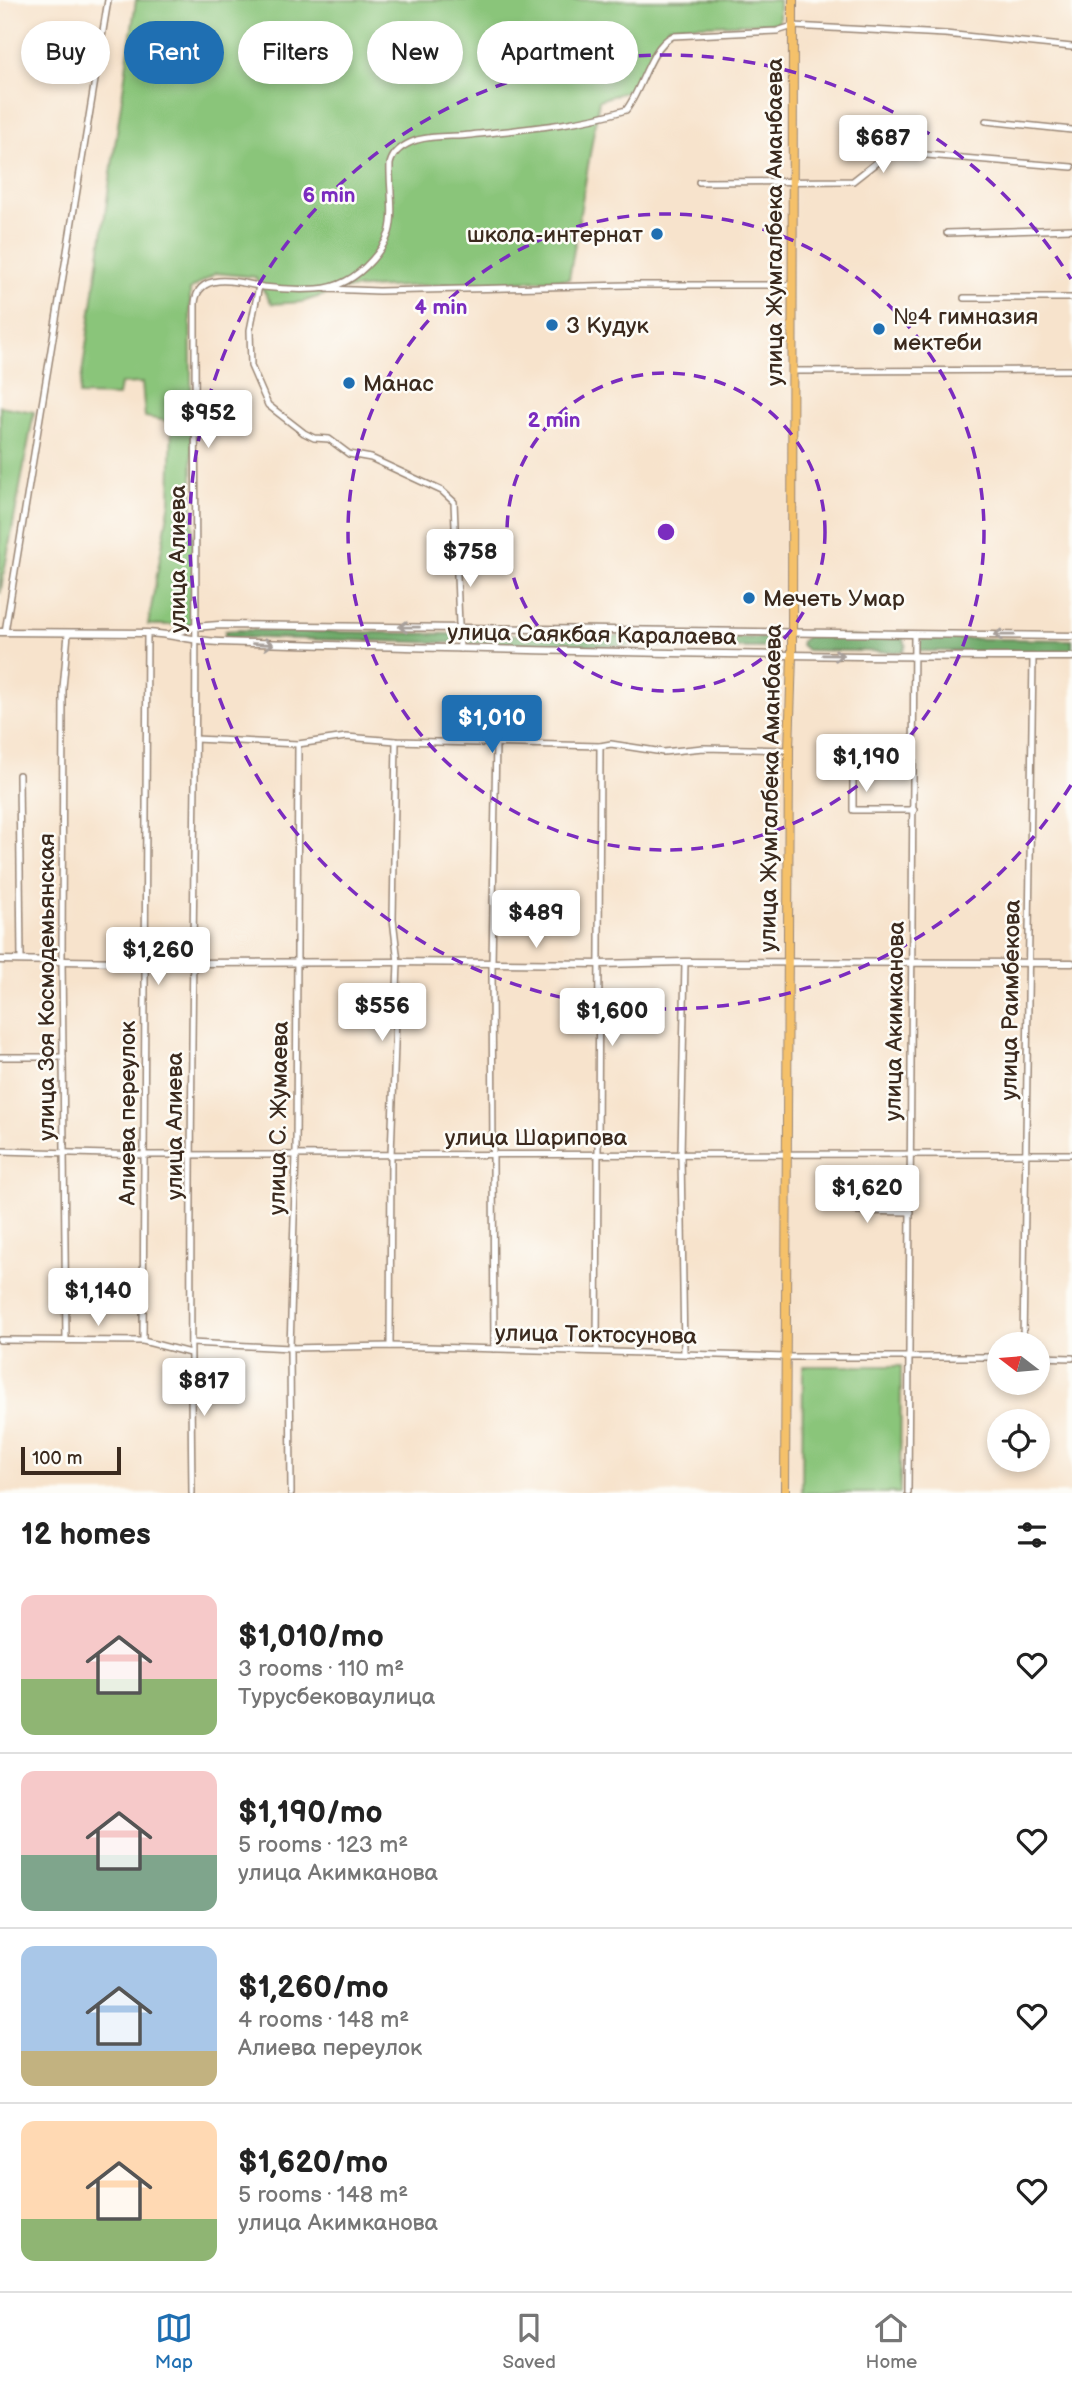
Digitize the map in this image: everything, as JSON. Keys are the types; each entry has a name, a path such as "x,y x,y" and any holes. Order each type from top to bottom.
{"main road":[{"name":"улица Жумгалбека Аманбаева","path":"785,1493 789,750 792,655 793,0"}],"street":[{"path":"108,0 3,632 171,634"},
{"path":"793,26 945,34 1072,47"},
{"name":"улица Алиева","path":"192,1493 190,1353 195,298 207,284 216,281 233,280 259,286 318,289 341,284 360,274 381,250 390,229 390,164 391,158 402,147 427,138 468,136 550,125 626,110 635,98 659,46 666,39 673,36 777,31 793,26"},
{"path":"986,121 1072,130"},
{"path":"699,182 853,181 890,152 1072,167"},
{"path":"947,233 1072,229"},
{"path":"318,289 379,291 628,285 793,285"},
{"path":"259,286 250,330 251,366 268,405 304,433 314,438 329,439 349,454 371,458 442,491 454,502 460,649"},
{"path":"964,299 1072,298"},
{"path":"793,371 1072,370"},
{"name":"улица Саякбая Каралаева","path":"171,634 194,627 230,625 1072,636"},
{"name":"Алиева переулок","path":"143,1341 147,632"},
{"name":"улица Зоя Космодемьянская","path":"66,1340 62,960 63,688 68,634"},
{"name":"улица Саякбая Каралаева","path":"171,634 195,641 460,649 1072,657"},
{"name":"улица Акимканова","path":"908,1493 914,634"},
{"name":"улица Раимбекова","path":"1023,1332 1033,657"},
{"path":"195,739 298,744 346,737 396,741 600,746 611,744 663,752 703,748 789,750"},
{"path":"390,1346 391,1155 398,962 393,919 396,741"},
{"path":"494,1349 492,964 496,742"},
{"name":"улица С. Жумаева","path":"290,1493 290,1349 296,1155 298,744"},
{"path":"853,744 853,810 914,810"},
{"path":"597,1351 600,746"},
{"path":"19,775 21,960"},
{"path":"0,960 492,964 685,961 1072,963"},
{"path":"684,1353 681,1155 685,961"},
{"path":"0,1058 63,1057"},
{"name":"улица Шарипова","path":"0,1151 145,1155 1072,1154"},
{"path":"855,1199 856,1211 911,1212"},
{"path":"0,1339 143,1341 190,1353"},
{"name":"улица Токтосунова","path":"191,1343 290,1349 390,1346 786,1357 987,1357"},
{"path":"1050,1357 1072,1358"}],"green space":[{"path":"136,0 779,0 779,23 669,26 638,78 638,21 477,21 477,84 635,84 631,90 599,100 569,279 343,289 302,302 272,304 255,277 216,273 190,290 194,625 148,625 170,502 172,422 145,417 142,383 120,384 118,396 79,395 124,83 224,84 224,21 133,21"},
{"path":"0,406 34,412 0,594"},
{"path":"225,631 453,634 457,639 449,643 225,637"},
{"path":"466,635 765,638 772,643 765,648 715,648 467,643"},
{"path":"807,636 903,638 906,645 900,652 807,650 801,645"},
{"path":"923,638 1072,640 1072,652 923,651 919,650 918,646"},
{"path":"803,1366 901,1366 900,1493 802,1493"}],"place":[{"name":"школа-интернат","path":"657,234"},
{"name":"3 Кудук","path":"552,325"},
{"name":"№4 гимназия мектеби","path":"879,329"},
{"name":"Манас","path":"349,383"},
{"name":"Мечеть Умар","path":"749,598"}]}
